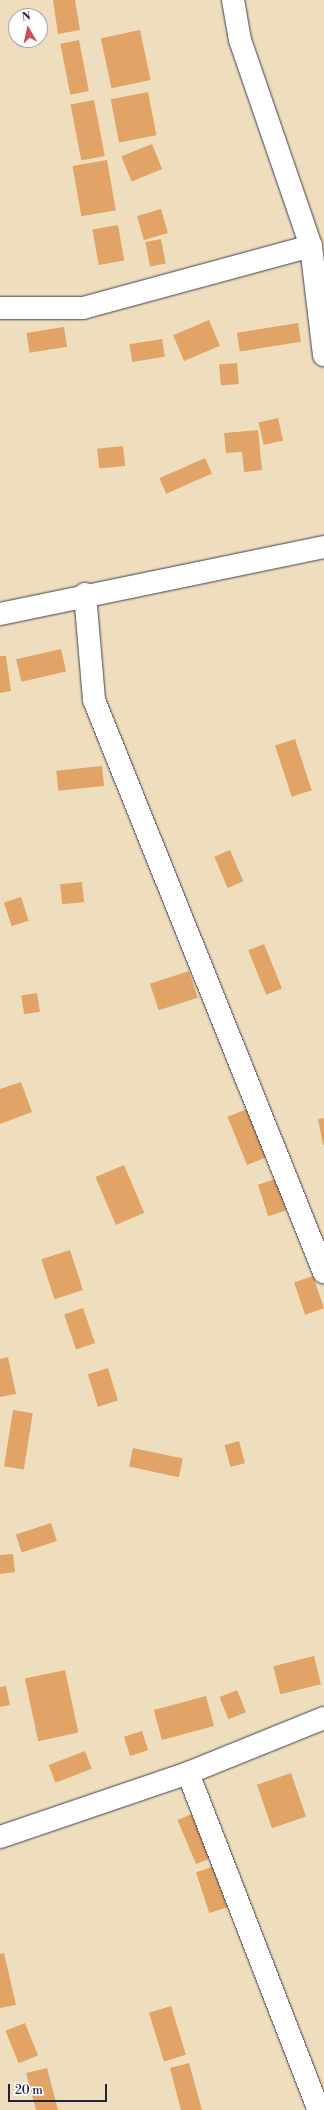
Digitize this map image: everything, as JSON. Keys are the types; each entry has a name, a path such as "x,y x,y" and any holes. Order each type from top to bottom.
{"street":[{"path":"233,0 240,40 311,246 324,355"},
{"path":"0,308 83,308 311,246"},
{"path":"0,614 86,594 324,547"},
{"path":"86,594 94,700 324,1272"},
{"path":"0,1837 188,1773 324,1718"},
{"path":"188,1773 319,2110"}],"building":[{"path":"53,0 75,0 80,30 58,34"},
{"path":"140,30 151,80 111,88 101,38"},
{"path":"79,40 89,91 70,95 60,44"},
{"path":"148,92 156,135 119,142 111,99"},
{"path":"94,100 105,156 81,161 70,105"},
{"path":"152,144 162,169 132,181 121,156"},
{"path":"107,160 116,210 81,216 73,166"},
{"path":"161,209 168,233 144,240 137,216"},
{"path":"118,225 124,260 99,265 92,230"},
{"path":"161,239 166,264 150,267 145,242"},
{"path":"209,320 220,346 184,361 173,335"},
{"path":"298,323 301,342 240,351 237,333"},
{"path":"64,327 67,347 30,353 26,333"},
{"path":"162,339 165,357 132,362 129,344"},
{"path":"237,363 239,384 221,385 219,365"},
{"path":"278,418 283,440 264,445 259,422"},
{"path":"258,430 262,470 244,472 242,452 226,453 224,433"},
{"path":"123,446 125,466 99,469 97,449"},
{"path":"205,458 212,474 166,494 159,478"},
{"path":"61,649 66,671 21,682 16,659"},
{"path":"0,656 6,656 11,691 0,693"},
{"path":"295,739 312,790 292,797 275,745"},
{"path":"102,766 104,786 58,791 56,771"},
{"path":"230,850 243,881 228,888 214,857"},
{"path":"82,882 84,902 62,904 60,884"},
{"path":"21,897 29,921 12,926 4,903"},
{"path":"264,944 282,989 266,995 248,950"},
{"path":"189,971 198,998 159,1010 150,984"},
{"path":"37,993 40,1012 24,1014 21,996"},
{"path":"21,1082 32,1112 0,1124 0,1089"},
{"path":"247,1109 266,1157 247,1165 228,1117"},
{"path":"324,1118 324,1145 323,1145 318,1119"},
{"path":"124,1165 144,1213 116,1225 95,1177"},
{"path":"276,1179 286,1210 268,1216 258,1185"},
{"path":"70,1250 83,1290 54,1299 41,1259"},
{"path":"313,1276 324,1308 305,1315 294,1283"},
{"path":"83,1308 95,1343 76,1349 64,1315"},
{"path":"8,1357 16,1394 0,1397 0,1359"},
{"path":"108,1368 118,1401 98,1407 88,1374"},
{"path":"13,1410 33,1413 24,1469 4,1466"},
{"path":"239,1441 245,1463 230,1467 225,1445"},
{"path":"133,1448 183,1459 179,1477 129,1467"},
{"path":"51,1523 57,1541 22,1553 16,1534"},
{"path":"13,1554 15,1572 0,1574 0,1555"},
{"path":"314,1656 321,1684 280,1694 273,1666"},
{"path":"65,1670 78,1733 38,1741 25,1679"},
{"path":"6,1686 10,1705 0,1707 0,1687"},
{"path":"237,1690 246,1712 228,1719 219,1697"},
{"path":"206,1696 214,1726 162,1740 154,1710"},
{"path":"142,1731 148,1750 130,1756 124,1737"},
{"path":"85,1751 92,1769 55,1783 49,1765"},
{"path":"291,1773 306,1816 272,1828 257,1785"},
{"path":"194,1813 213,1857 196,1864 177,1820"},
{"path":"215,1866 228,1907 209,1913 196,1872"},
{"path":"4,1953 16,2005 0,2008 0,1954"},
{"path":"171,2006 186,2055 164,2061 149,2013"},
{"path":"25,2023 38,2055 19,2063 6,2031"},
{"path":"189,2063 202,2110 181,2110 170,2068"},
{"path":"47,2068 58,2110 36,2110 26,2073"}]}
